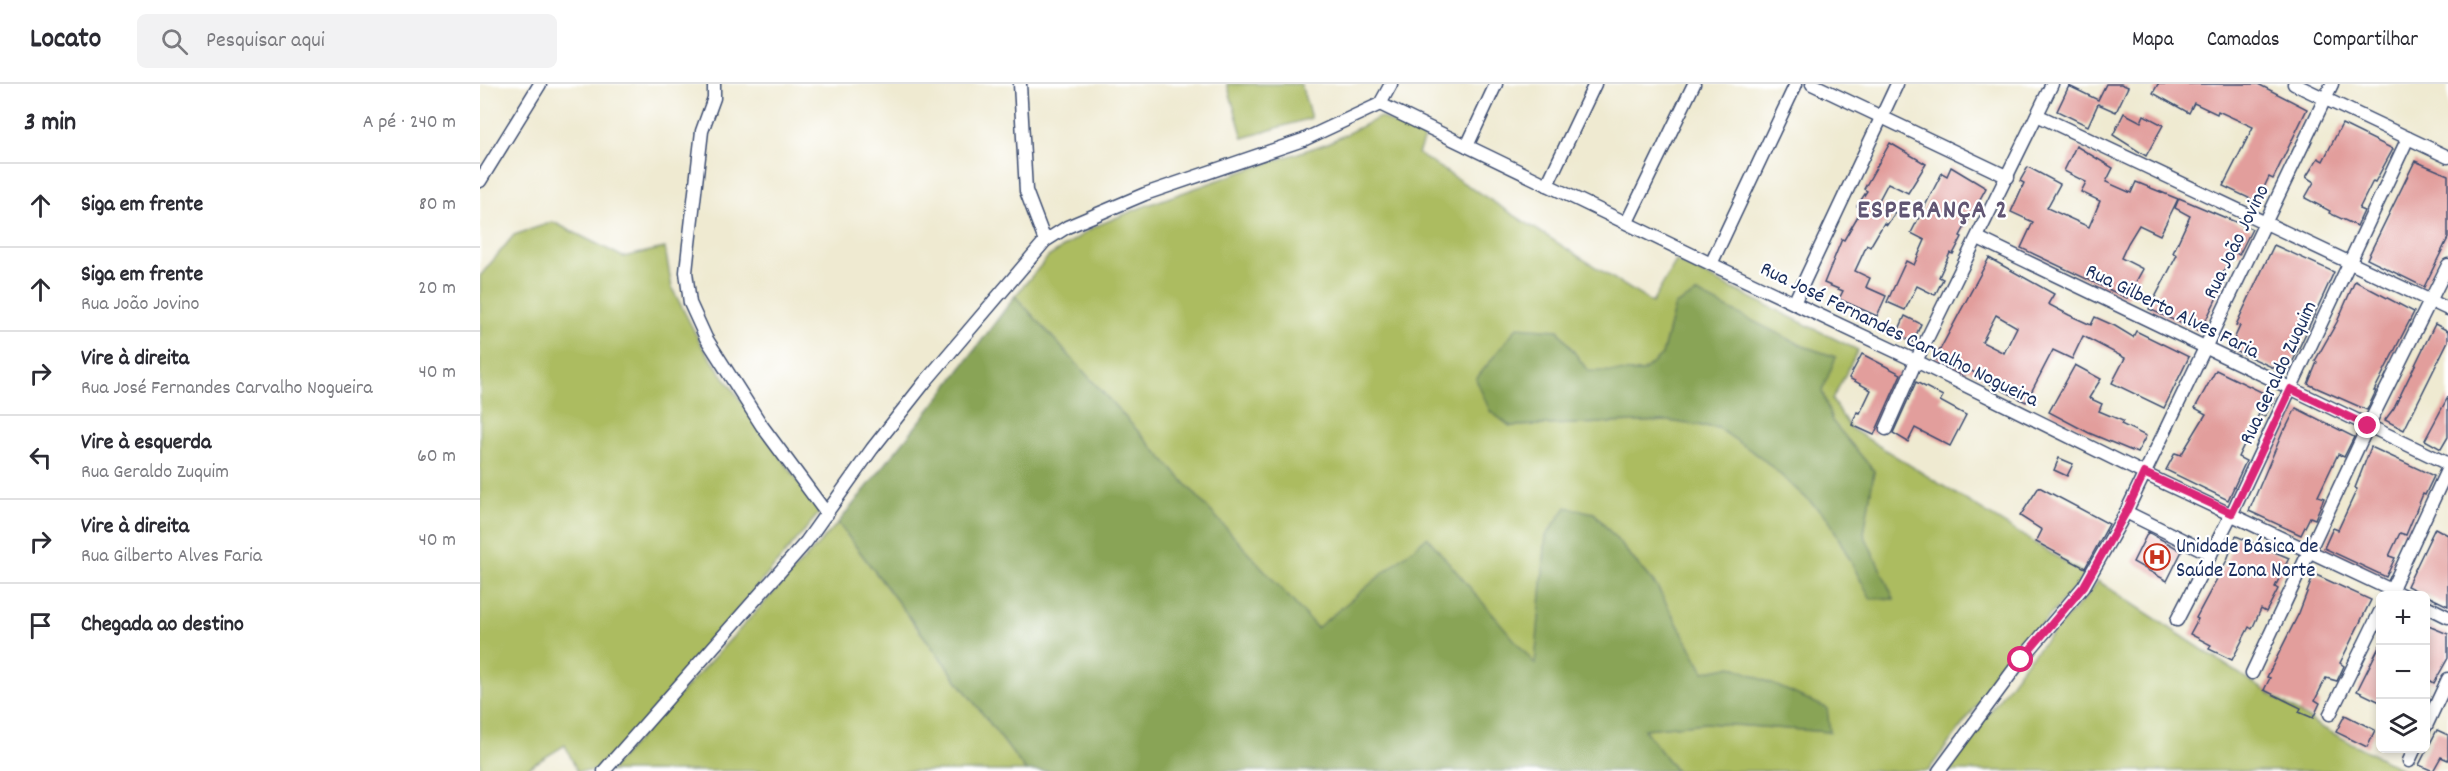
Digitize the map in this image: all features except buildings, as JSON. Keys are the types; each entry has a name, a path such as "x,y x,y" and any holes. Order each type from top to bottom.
{"street":[{"path":"480,181 540,84"},
{"path":"714,84 714,98 702,131 689,244 686,279 690,303 706,338 762,426 827,514"},
{"path":"1020,84 1026,191 1045,241"},
{"path":"604,771 806,542 905,407 1045,241 1066,227 1145,194 1303,140 1380,104 1390,84"},
{"path":"1467,146 1496,84"},
{"path":"1547,185 1595,84"},
{"path":"1626,222 1694,84"},
{"path":"1711,264 1796,84"},
{"path":"1812,84 2008,177"},
{"path":"1794,303 1897,84"},
{"path":"1886,429 1916,361 2052,84"},
{"path":"2294,84 2448,158"},
{"name":"Rua João Jovino","path":"1939,771 2021,660 2084,586 2126,512 2332,84"},
{"name":"Rua José Fernandes Carvalho Nogueira","path":"1380,104 2144,473 2311,551 2388,591"},
{"path":"2037,115 2448,309"},
{"name":"Rua Geraldo Zuquim","path":"2177,620 2232,513 2408,138"},
{"name":"Rua Gilberto Alves Faria","path":"1977,238 2205,346 2448,466"},
{"path":"2252,673 2368,426 2448,265"},
{"path":"2390,591 2448,466"},
{"path":"2126,512 2211,554"},
{"path":"2430,608 2448,617"},
{"path":"2330,714 2376,620"},
{"path":"2430,717 2448,679"},
{"path":"2409,761 2413,753"}],"green space":[{"path":"1227,84 1301,84 1311,118 1243,138"},
{"path":"1380,117 1424,138 1418,154 1652,303 1676,261 1858,350 1832,400 1850,428 2086,575 2013,657 1928,771 1676,771 1643,729 1706,723 1830,732 1704,672 1657,587 1594,513 1546,536 1536,665 1317,629 1015,296 1048,257 1094,227 1142,207 1328,143","holes":["1675,305 1835,357 1822,391 1832,421 1874,471 1864,534 1894,599 1870,598 1828,518 1762,458 1718,428 1669,421 1510,426 1490,411 1558,330 1588,372 1643,372 1662,356"]},
{"path":"553,222 623,257 665,248 672,288 702,346 820,512 602,771 577,771 565,745 523,771 480,771 480,276 514,235"},
{"path":"1697,293 1803,346 1836,357 1822,391 1832,421 1874,471 1864,534 1894,599 1870,598 1828,518 1762,458 1718,428 1669,421 1510,426 1490,411 1476,379 1517,327 1558,330 1588,371 1643,372 1662,355 1675,305"},
{"path":"1015,296 1317,628 1427,537 1535,664 1546,536 1566,507 1594,513 1657,587 1704,672 1732,666 1827,708 1830,732 1706,723 1644,729 1676,771 1026,771 838,523 941,395"},
{"path":"838,523 1026,771 609,771"},
{"path":"2098,581 2319,726 2405,771 1946,771 2027,661 2088,595"}],"place":[{"name":"Unidade Básica de Saúde Zona Norte","path":"2157,557"}],"district":[{"name":"ESPERANÇA 2","path":"1933,208"}],"route":[{"path":"2021,660 2084,586 2097,567 2144,473 2232,513 2291,389 2368,426"}]}
